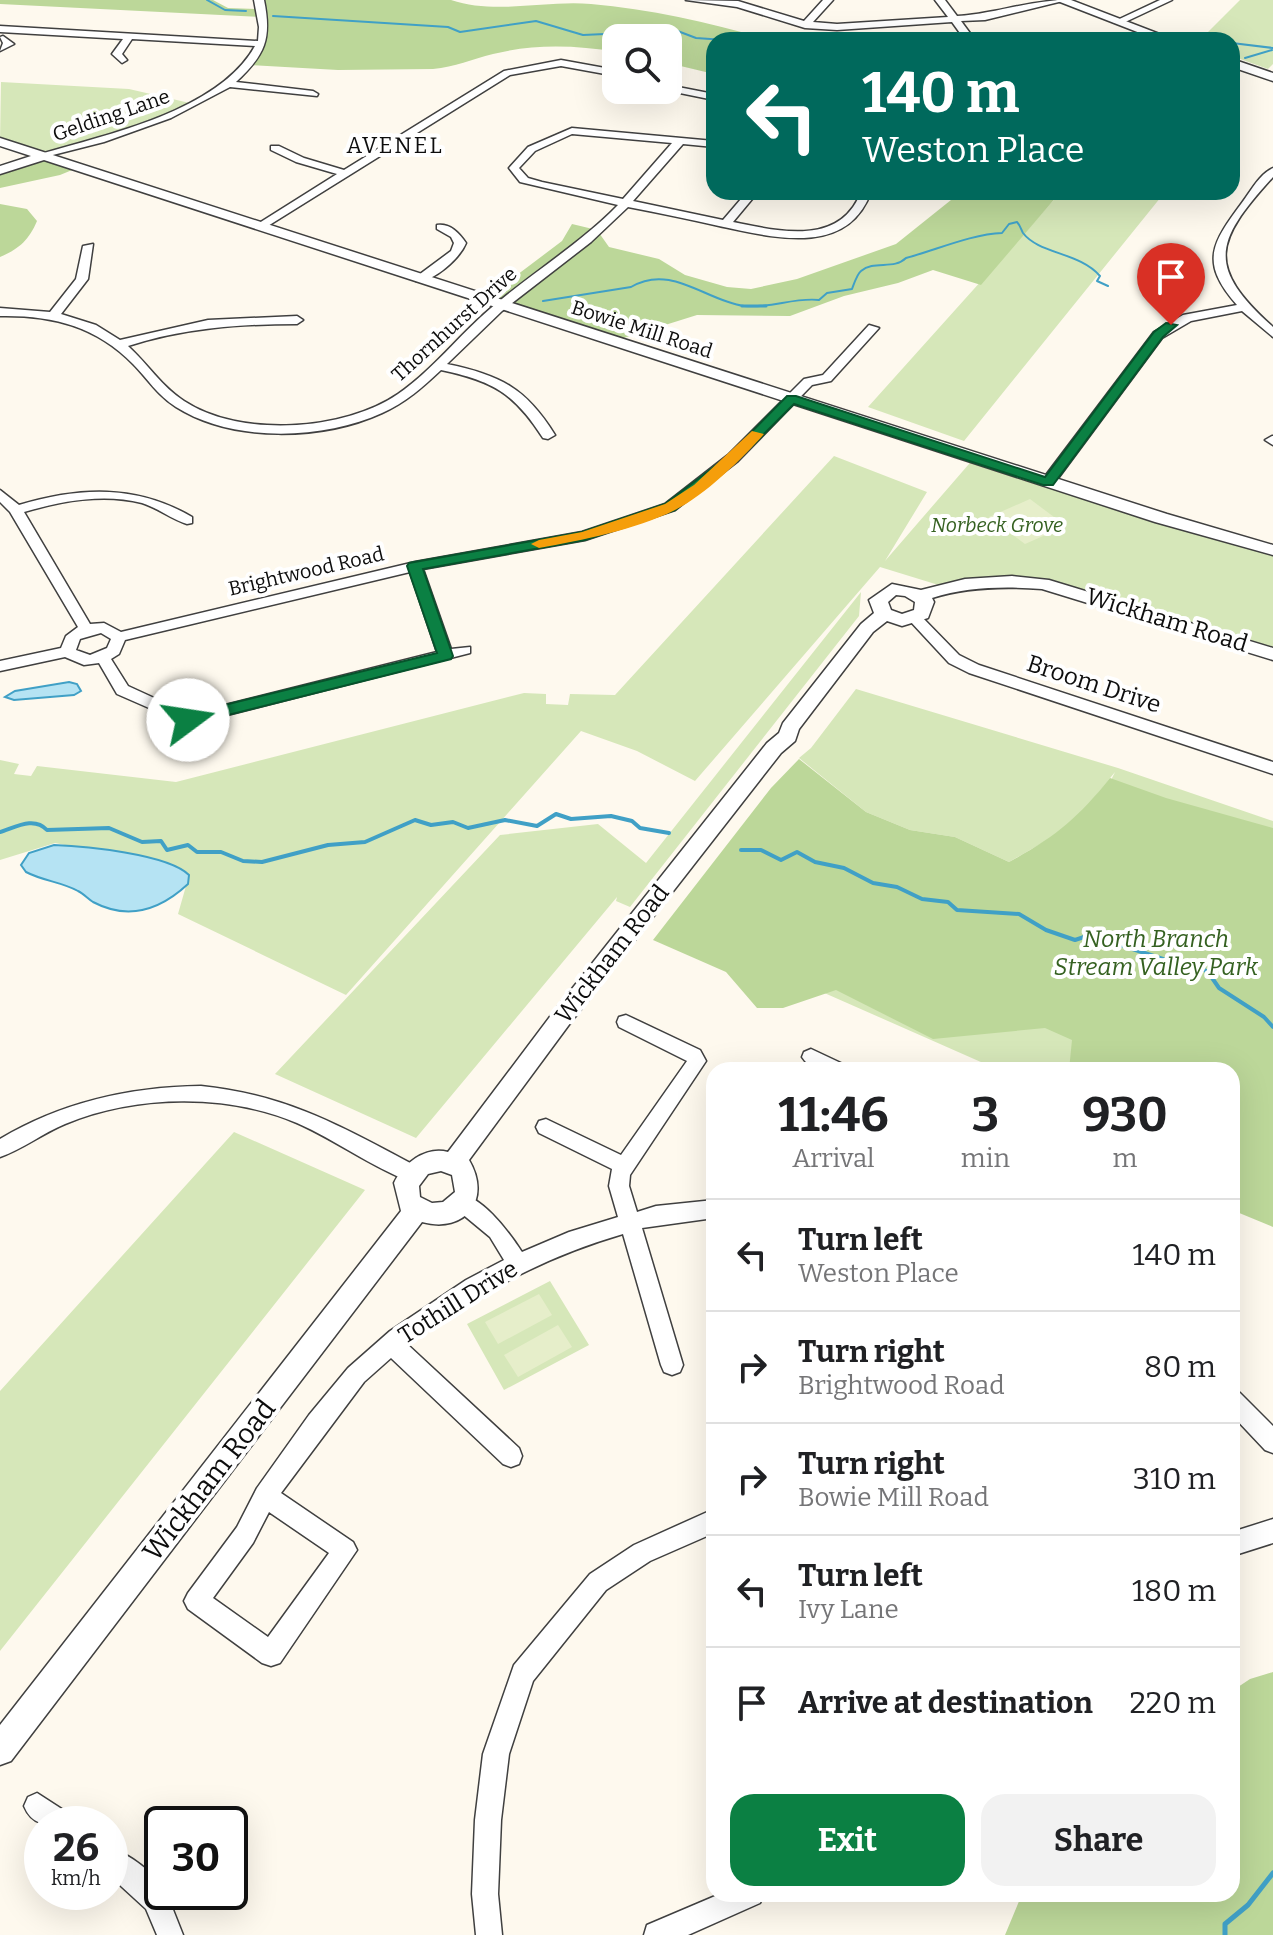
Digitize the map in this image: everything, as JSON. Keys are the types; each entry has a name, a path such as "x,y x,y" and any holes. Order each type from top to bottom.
{"street":[{"path":"1,39 13,30 261,44 264,30 259,0"},
{"path":"691,0 738,4 805,25 837,27 1005,14 1061,0 1146,32"},
{"path":"805,25 828,0"},
{"path":"940,0 963,32"},
{"path":"1118,22 1167,0"},
{"path":"122,60 117,54 130,36"},
{"name":"Gelding Lane","path":"45,156 153,122 194,104 227,84 249,65 261,44"},
{"path":"259,227 507,73 561,63 602,70"},
{"path":"1240,66 1273,77"},
{"path":"227,84 313,94"},
{"path":"682,91 706,95"},
{"path":"706,143 572,131 556,135 537,147 518,160 514,168 524,180 540,185 778,234 814,235 844,224 863,200"},
{"name":"Thornhurst Drive","path":"0,312 53,316 91,325 121,344 182,406 227,423 260,428 320,426 366,415 397,401 501,306 600,228 681,140"},
{"name":"Bowie Mill Road","path":"0,142 1048,482 1224,538 1273,550"},
{"path":"275,148 300,160 344,173"},
{"path":"0,170 45,156"},
{"path":"1273,171 1225,234 1219,249 1223,277 1245,307 1273,333"},
{"path":"726,223 746,200"},
{"path":"420,279 456,253 460,243 455,235 441,227"},
{"path":"53,316 82,279 89,246"},
{"path":"1048,482 1158,335 1187,318 1245,307"},
{"path":"121,344 163,330 202,322 297,320"},
{"name":"Brightwood Road","path":"119,637 415,566 585,536 670,507 733,458 808,382 827,378 873,328"},
{"path":"438,366 491,379 512,388 534,410 548,435"},
{"path":"0,494 16,510 86,629"},
{"path":"16,510 59,497 94,494 147,500 169,506 187,520"},
{"path":"415,566 446,656"},
{"name":"Wickham Road","path":"920,596 945,587 978,582 1015,580 1043,584 1270,651"},
{"path":"907,590 920,596 925,608 915,618 902,620 884,614 877,605 885,592 907,590"},
{"name":"Wickham Road","path":"453,1163 560,1020 774,748 788,736 790,728 867,628 884,614"},
{"name":"Broom Drive","path":"915,618 962,664 1273,768"},
{"path":"0,666 68,651 82,660 103,658 118,646 119,637 104,628 86,629 70,639 68,651"},
{"path":"103,658 122,690 188,720 465,650"},
{"path":"626,1022 693,1055 697,1061 625,1166 619,1186 672,1365"},
{"path":"811,1057 821,1062"},
{"path":"0,1149 23,1133 120,1100 178,1095 229,1097 270,1105 327,1128 411,1173"},
{"path":"546,1127 625,1166"},
{"path":"430,1161 453,1163 461,1168 469,1185 462,1202 455,1209 436,1215 417,1210 406,1193 411,1173 430,1161"},
{"path":"462,1202 497,1231 518,1263"},
{"name":"Wickham Road","path":"0,1750 417,1210"},
{"name":"Tothill Drive","path":"265,1496 345,1550 271,1654 196,1601 245,1535 265,1496 356,1375 434,1312 518,1263 569,1241 656,1215 706,1210"},
{"path":"391,1344 511,1456"},
{"path":"1240,1407 1270,1433"},
{"path":"489,1935 485,1894 488,1820 496,1754 523,1674 598,1582 642,1553 706,1525"},
{"path":"1240,1541 1273,1531"},
{"path":"128,1873 147,1887 165,1914 170,1935"},
{"path":"657,1935 733,1902"}],"green space":[{"path":"0,0 213,0 228,8 260,9 260,0 451,0 503,7 574,3 636,9 742,32 706,32 706,72 682,66 682,24 602,24 602,50 539,47 433,69 338,70 249,65 257,54 262,17 0,4"},
{"path":"1240,0 1273,0 1273,64 1268,69 1240,59 1240,32 1208,32"},
{"path":"1,82 129,89 194,104 153,122 45,156 0,142"},
{"path":"45,156 77,168 60,175 0,188 0,170"},
{"path":"951,200 1054,200 981,285 933,270 898,283 844,296 790,316 697,315 614,341 484,300 562,241 572,224 597,230 609,247 659,259 685,275 727,287 751,289 797,279 896,244"},
{"path":"1054,200 1159,200 964,441 868,407"},
{"path":"0,204 27,209 37,221 23,243 0,257"},
{"name":"Norbeck Grove","path":"834,456 927,492 885,561 975,457 1273,550 1273,654 1043,584 945,587 880,567 695,781 637,751 581,731 346,995 178,914 186,886 175,867 55,843 0,860 0,760 19,764 14,774 31,776 37,766 176,782 524,693 546,694 546,704 568,705 570,694 615,695"},
{"path":"1030,499 1066,526 1025,544 989,517"},
{"path":"861,592 859,616 630,907 616,901 617,897 416,1138 275,1074 500,835 598,824 646,863"},
{"name":"North Branch Stream Valley Park","path":"856,689 1118,768 1273,821 1273,1191 1240,1094 1240,1062 981,1062 668,924 1055,893 1115,772 1081,814 1056,835 1009,862 955,837 910,830 866,812 799,758 811,748"},
{"name":"North Branch Stream Valley Park","path":"799,759 866,812 910,830 955,837 1009,862 1064,826 1110,778 1166,798 1273,828 1273,1227 1240,1213 1240,1062 1070,1062 1072,1040 1045,1028 933,1039 836,990 783,1008 757,1008 726,972 653,940 771,788"},
{"path":"234,1132 365,1190 0,1651 0,1391"},
{"path":"550,1281 589,1345 504,1390 467,1324"},
{"path":"539,1294 552,1315 498,1344 485,1322"},
{"path":"558,1325 572,1347 518,1377 504,1355"},
{"path":"1273,1672 1273,1935 1005,1935 1019,1902 1240,1902 1240,1686"}],"water":[{"path":"69,682 77,684 81,691 74,695 14,700 5,697 15,691"},
{"path":"54,845 125,852 163,862 189,875 188,884 166,900 144,910 131,912 106,908 72,888 26,872 21,865 29,853"}],"waterway":[{"path":"207,0 225,10 246,11"},
{"path":"273,16 448,27 460,32 536,21 583,35 627,33 633,28 649,27 706,39"},
{"path":"1240,44 1273,48"},
{"path":"1245,58 1272,50"},
{"path":"763,306 819,300 827,293 852,289 858,274 866,268 896,264 966,239 1002,233 1009,224 1017,222 1030,240 1081,262 1100,276 1097,281 1108,286"},
{"path":"543,301 631,287 660,279 744,306"},
{"path":"744,306 763,306"},
{"path":"0,832 31,823 47,830 109,828 142,842 161,841 167,850 188,845 197,852 221,852 243,861 262,862 328,845 365,842 415,820 431,825 453,822 468,828 505,820 537,826 556,814 571,819 611,816 632,821 640,828 669,833"},
{"path":"741,850 761,850 781,860 797,852 815,862 844,868 873,883 897,887 922,899 948,902 957,910 1019,914 1046,930 1075,940 1090,935 1172,962 1189,962 1208,972 1219,988 1264,1017 1273,1027"},
{"path":"1225,1935 1225,1924 1248,1905 1273,1873"}],"slow traffic":[{"path":"539,544 585,536 670,507 699,488 757,434"}],"district":[{"name":"AVENEL","path":"395,145"}],"route":[{"path":"188,720 446,656 415,566 585,536 670,507 699,488 733,458 792,399 1048,482 1158,335 1171,325"}]}
